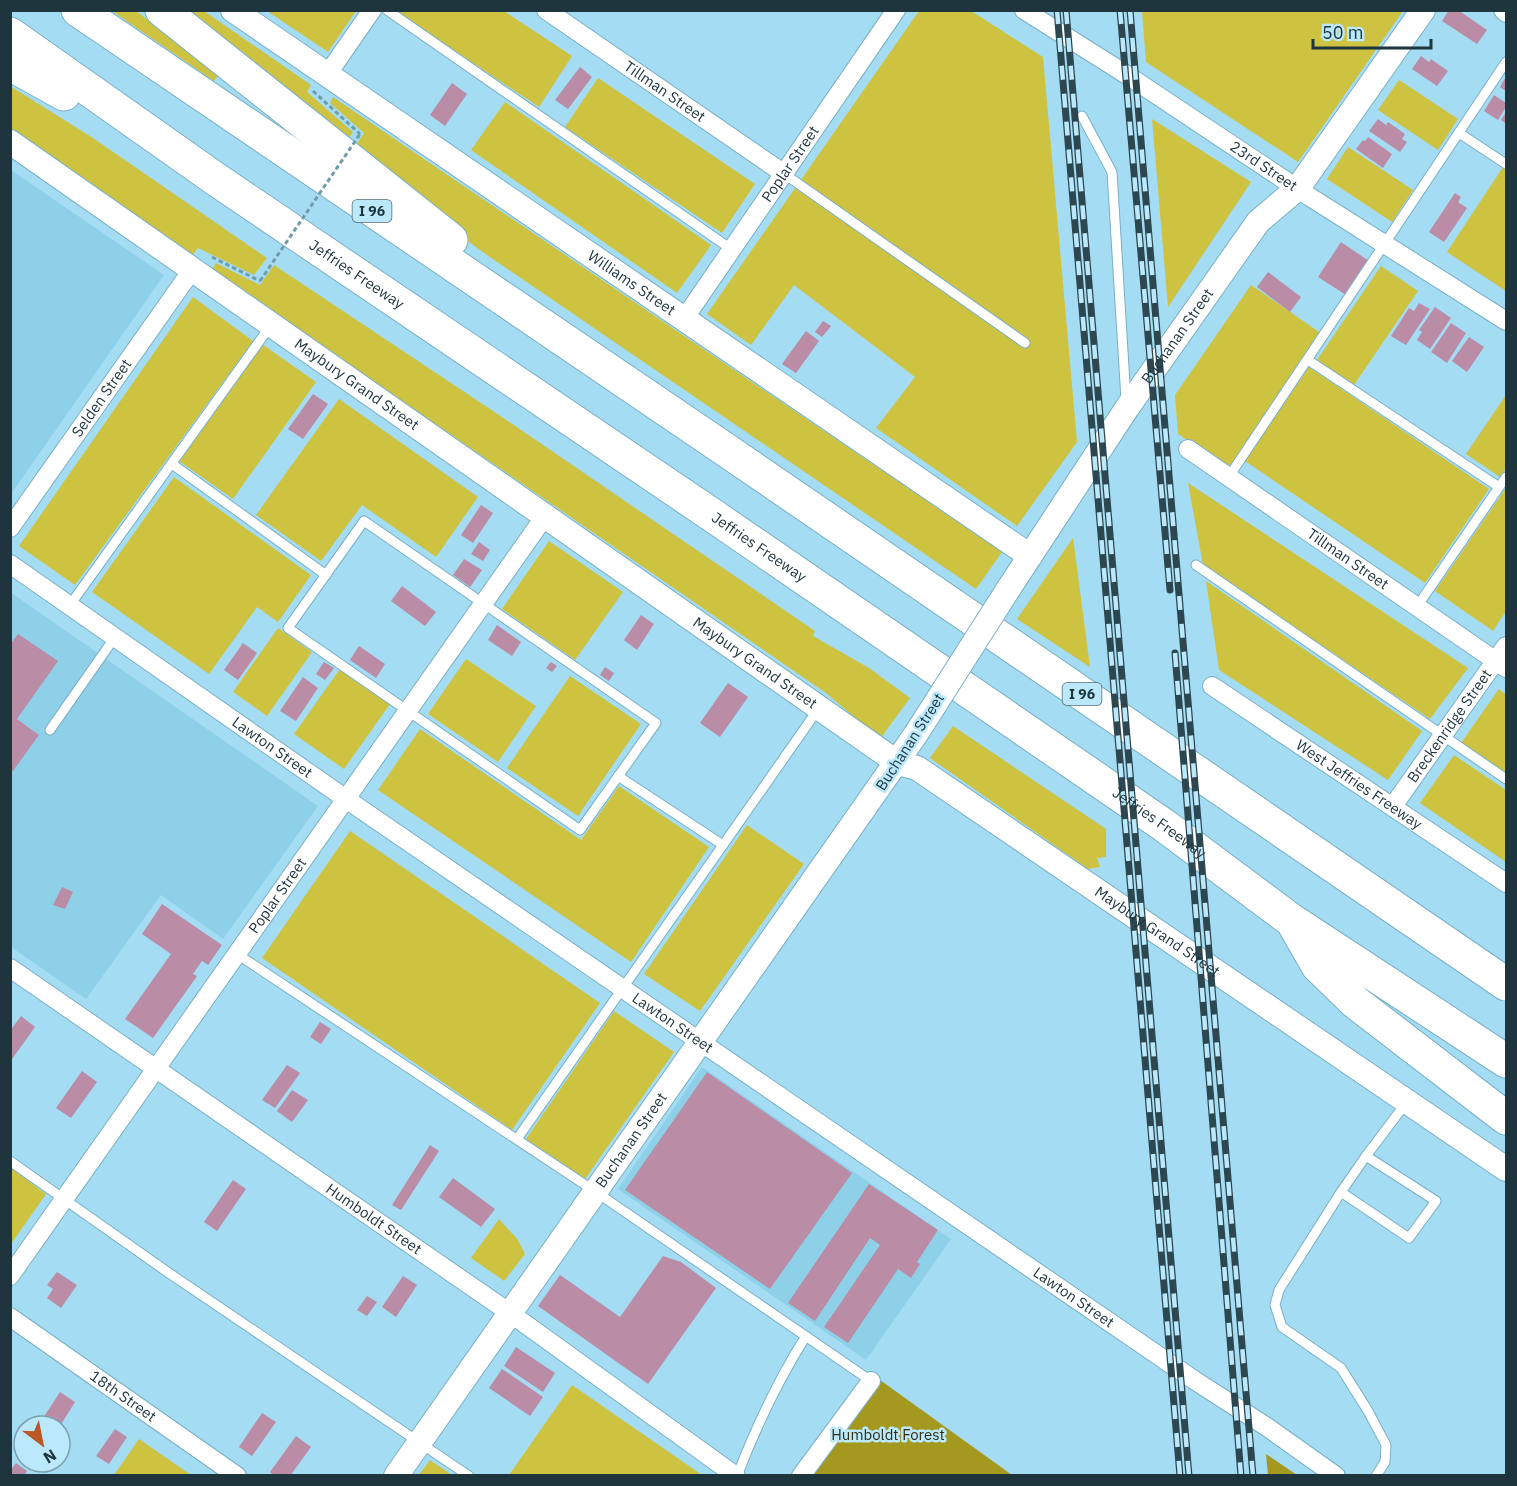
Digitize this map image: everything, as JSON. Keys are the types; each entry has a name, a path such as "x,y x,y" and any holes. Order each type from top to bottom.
{"highway":[{"name":"I 96","path":"78,10 1506,984"},
{"path":"162,10 666,411"},
{"name":"Jeffries Freeway","path":"10,34 217,180 715,517 1165,826 1291,920 1506,1061"},
{"path":"10,64 217,180"},
{"path":"1291,920 1318,966 1355,1002 1506,1118"},
{"path":"1441,940 1506,970"}],"street":[{"name":"Williams Street","path":"233,10 320,83 684,318 1030,556"},
{"path":"320,83 372,10"},
{"name":"Tillman Street","path":"546,10 783,173"},
{"name":"Poplar Street","path":"684,318 896,10"},
{"name":"23rd Street","path":"1024,10 1506,321"},
{"name":"Buchanan Street","path":"396,1476 700,1040 897,763 1127,408 1258,222 1298,188 1423,10"},
{"path":"1503,10 1506,13"},
{"name":"Maybury Grand Street","path":"10,142 200,262 271,325 897,763 924,772 1506,1169"},
{"name":"Selden Street","path":"10,528 200,262"},
{"name":"Tillman Street","path":"1188,449 1501,665"},
{"name":"Poplar Street","path":"10,1276 545,516"},
{"name":"Lawton Street","path":"10,564 346,799 1185,1374 1268,1427 1336,1476"},
{"name":"Breckenridge Street","path":"1393,806 1444,736 1501,665 1506,646"},
{"name":"West Jeffries Freeway","path":"1212,686 1506,883"},
{"name":"Humboldt Street","path":"10,968 510,1314 736,1476"},
{"name":"18th Street","path":"10,1317 237,1476"},
{"path":"801,1476 872,1381"}],"lane":[{"path":"387,10 731,249"},
{"path":"1228,478 1506,62"},
{"path":"1082,116 1112,172 1127,408"},
{"path":"1459,133 1506,164"},
{"path":"783,173 1025,343"},
{"path":"70,605 271,325"},
{"path":"1308,360 1499,487"},
{"path":"172,464 326,575"},
{"path":"1416,608 1506,477"},
{"path":"363,521 656,723 580,830 288,628 326,575 363,521"},
{"path":"1196,565 1506,779"},
{"path":"50,730 115,636"},
{"path":"517,1139 819,708"},
{"path":"618,776 723,845"},
{"path":"237,954 596,1192 872,1381"},
{"path":"1376,1476 1385,1462 1386,1445 1368,1411 1341,1368 1282,1327 1275,1305 1279,1290 1341,1192 1407,1101"},
{"path":"1341,1192 1409,1238 1436,1201 1366,1156"},
{"path":"10,1161 166,1271 469,1476"},
{"path":"736,1476 787,1365 806,1336"}],"path":[{"path":"200,262 260,281 360,134 320,83"}],"shaded area":[{"path":"1142,10 1403,11 1298,162 1146,62"},
{"path":"112,11 136,11 219,74 214,81"},
{"path":"171,11 204,11 311,85 307,92 353,132 343,147"},
{"path":"267,11 356,11 328,52"},
{"path":"395,11 504,11 572,56 539,107"},
{"path":"919,11 971,11 1043,57 1077,442 1017,526 876,428 915,377 794,285 751,345 707,314"},
{"path":"598,78 755,184 722,233 565,127"},
{"path":"1399,80 1458,119 1438,150 1378,110"},
{"path":"10,86 93,138 267,258 254,275 198,248 192,256 11,131"},
{"path":"333,97 1002,552 976,589 487,255 409,199 351,153 364,133 330,103"},
{"path":"505,102 711,245 677,293 471,150"},
{"path":"1152,119 1251,182 1168,307"},
{"path":"1348,147 1413,190 1392,222 1327,179"},
{"path":"1503,167 1506,169 1506,291 1447,252"},
{"path":"11,170 164,275 11,494"},
{"path":"216,263 260,285 274,265 505,419 815,631 813,636 869,668 910,698 880,739 826,693 212,270"},
{"path":"1381,266 1418,291 1354,385 1317,360"},
{"path":"1251,285 1322,334 1230,469 1178,434 1175,395"},
{"path":"193,297 253,341 75,585 19,546"},
{"path":"262,344 316,382 233,499 179,461"},
{"path":"1309,367 1489,489 1425,583 1245,461"},
{"path":"1506,395 1506,468 1500,477 1466,454"},
{"path":"339,399 478,497 436,557 362,505 321,561 256,515"},
{"path":"174,477 311,575 278,622 257,607 209,674 92,592"},
{"path":"1188,483 1468,668 1430,719 1203,565"},
{"path":"1506,488 1506,611 1493,631 1435,591"},
{"path":"1073,538 1090,667 1017,619"},
{"path":"549,541 623,592 575,660 502,609"},
{"path":"1206,581 1422,731 1388,780 1219,670"},
{"path":"10,592 318,806 223,939 161,895 86,999 11,947"},
{"path":"278,628 312,652 267,716 233,692"},
{"path":"466,659 536,706 498,762 428,714"},
{"path":"340,669 390,704 344,769 294,734"},
{"path":"570,676 641,724 578,816 507,768"},
{"path":"1499,689 1506,695 1506,774 1461,743"},
{"path":"953,726 1106,829 1106,857 1097,858 1100,867 1088,869 930,758"},
{"path":"420,729 581,840 619,786 709,847 631,962 378,790"},
{"path":"1454,755 1506,790 1506,862 1420,803"},
{"path":"747,825 804,864 700,1011 644,974"},
{"path":"350,831 600,1003 512,1130 262,958"},
{"path":"614,1011 674,1052 585,1179 526,1139"},
{"path":"702,1067 951,1239 866,1360 618,1189"},
{"path":"11,1168 46,1194 11,1244"},
{"path":"499,1219 518,1240 525,1254 504,1281 471,1258"},
{"path":"572,1385 702,1475 509,1475"},
{"path":"139,1439 191,1475 114,1475"},
{"path":"430,1460 452,1475 419,1475"}],"green space":[{"name":"Humboldt Forest","path":"880,1380 1012,1475 810,1476"},
{"path":"1266,1454 1297,1475 1268,1475"}],"building":[{"path":"1449,10 1458,10 1487,30 1477,44 1442,21"},
{"path":"1421,56 1429,62 1431,59 1448,71 1437,86 1412,69"},
{"path":"580,67 592,77 568,109 555,100"},
{"path":"1506,77 1506,91 1500,87"},
{"path":"452,83 467,94 445,126 430,115"},
{"path":"1494,95 1506,103 1498,120 1484,111"},
{"path":"1506,112 1506,124 1501,120"},
{"path":"1378,119 1386,125 1388,122 1405,134 1402,139 1407,142 1400,152 1369,131"},
{"path":"1368,137 1392,154 1383,168 1356,149"},
{"path":"1455,193 1461,197 1458,202 1467,208 1444,242 1429,232"},
{"path":"1341,242 1369,261 1346,295 1318,277"},
{"path":"1268,272 1301,297 1290,312 1257,287"},
{"path":"1419,303 1430,309 1406,345 1391,336 1409,308 1414,311"},
{"path":"1435,307 1451,318 1430,349 1417,340 1422,332 1419,330"},
{"path":"823,321 831,326 822,337 815,332"},
{"path":"1451,323 1466,333 1447,363 1431,352"},
{"path":"806,331 819,341 796,373 782,364"},
{"path":"1469,337 1484,347 1467,372 1452,361"},
{"path":"313,394 328,404 303,439 288,429"},
{"path":"481,505 493,513 473,543 461,535"},
{"path":"479,542 490,550 483,561 471,554"},
{"path":"464,559 482,570 470,587 453,575"},
{"path":"402,586 436,612 425,626 391,601"},
{"path":"641,615 654,624 637,650 624,640"},
{"path":"497,625 521,642 512,656 488,640"},
{"path":"18,634 58,661 17,719 39,735 10,775 10,645"},
{"path":"243,643 257,653 238,680 224,670"},
{"path":"359,646 385,664 376,678 350,660"},
{"path":"324,662 334,668 325,680 316,674"},
{"path":"551,662 557,666 552,672 546,668"},
{"path":"605,667 614,673 609,681 600,675"},
{"path":"303,677 318,688 296,721 280,711"},
{"path":"728,683 748,697 720,737 700,723"},
{"path":"62,887 73,892 65,909 53,905"},
{"path":"162,904 222,945 208,965 202,961 193,974 197,976 153,1038 125,1019 171,954 142,934"},
{"path":"21,1016 35,1027 10,1062 10,1031"},
{"path":"320,1022 331,1029 321,1044 310,1037"},
{"path":"287,1065 300,1073 275,1108 262,1100"},
{"path":"82,1071 97,1082 71,1118 56,1108"},
{"path":"707,1072 852,1173 770,1289 625,1190"},
{"path":"292,1090 308,1100 292,1122 277,1111"},
{"path":"430,1145 439,1151 401,1210 392,1205"},
{"path":"453,1178 495,1209 481,1227 439,1197"},
{"path":"233,1180 246,1189 217,1231 204,1222"},
{"path":"869,1184 938,1230 917,1262 920,1264 911,1278 898,1269 848,1343 824,1327 880,1245 870,1238 815,1321 788,1303"},
{"path":"663,1256 681,1262 716,1288 648,1384 538,1306 560,1275 620,1317"},
{"path":"57,1272 77,1285 61,1308 47,1298 53,1289 47,1285"},
{"path":"403,1276 417,1285 396,1317 382,1307"},
{"path":"367,1296 377,1302 367,1316 357,1310"},
{"path":"516,1347 555,1373 543,1392 504,1366"},
{"path":"502,1369 543,1397 530,1416 489,1388"},
{"path":"60,1392 75,1402 68,1414 46,1414"},
{"path":"262,1413 276,1422 252,1456 239,1447"},
{"path":"115,1429 127,1437 109,1464 96,1456"},
{"path":"296,1436 311,1447 290,1476 274,1476 270,1472"},
{"path":"12,1468 12,1474 25,1474 24,1476 10,1476"}],"railway":[{"path":"1057,10 1180,1476"},
{"path":"1066,10 1189,1476"},
{"path":"1120,10 1170,590"},
{"path":"1130,10 1253,1476"},
{"path":"1175,653 1241,1476"}]}
